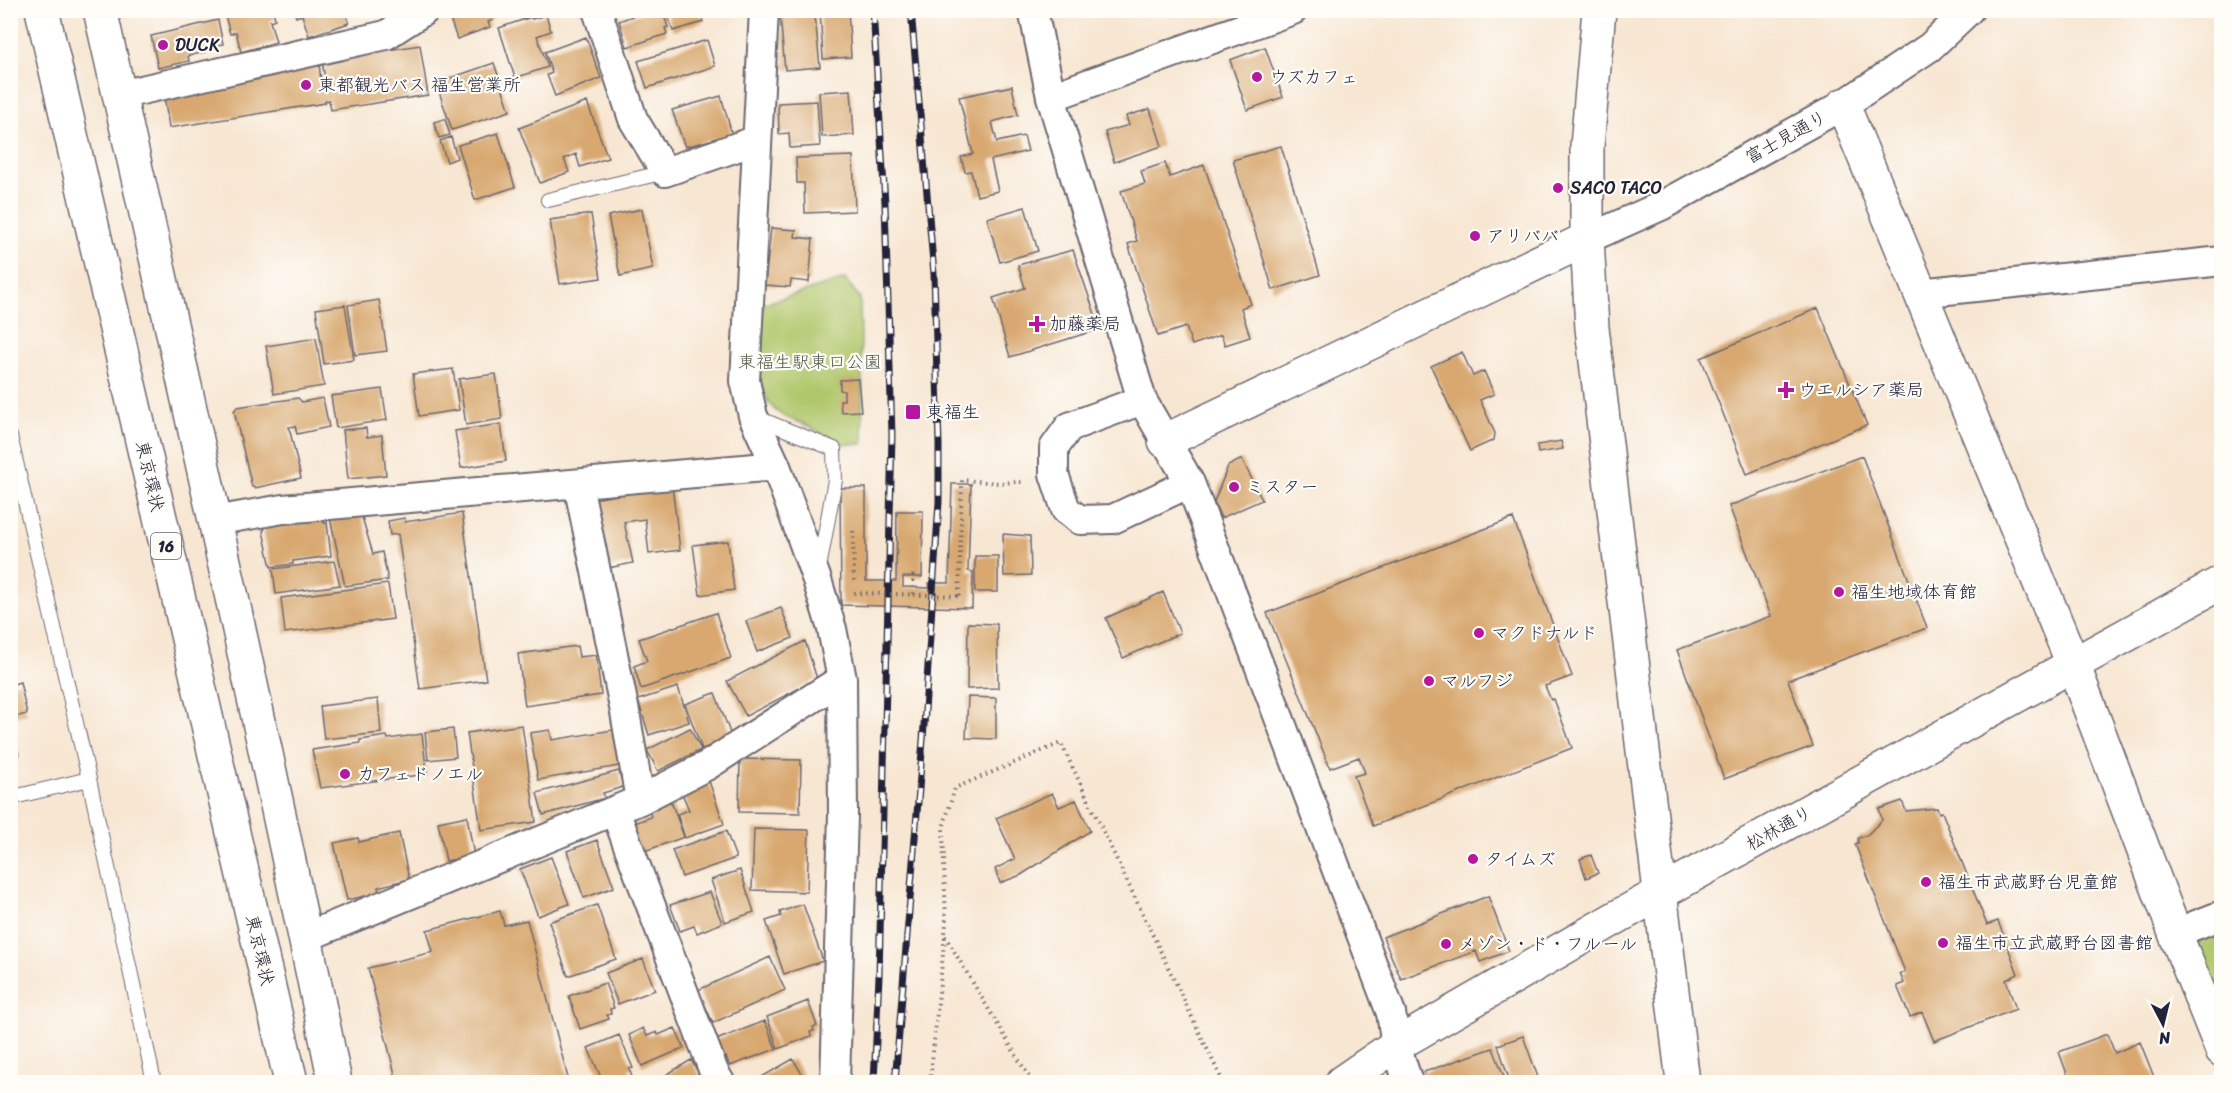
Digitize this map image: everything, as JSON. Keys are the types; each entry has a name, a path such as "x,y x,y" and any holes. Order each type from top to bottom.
{"main road":[{"name":"東京環状","path":"42,10 291,1083"},
{"path":"100,10 306,937 335,1083"},
{"path":"1599,10 1587,146 1587,240 1594,349 1683,1083"},
{"path":"1843,105 2073,664 2222,1050"},
{"path":"1166,441 1587,240"},
{"name":"松林通り","path":"1342,1083 1396,1045 1660,894 2222,582"}],"street":[{"path":"119,95 386,35 425,10"},
{"path":"597,10 633,119 665,172 757,140"},
{"path":"764,10 745,381 753,416 776,466 817,580 832,629 842,679 843,815 835,1083"},
{"path":"1033,10 1051,97 1142,400 1190,483 1391,1013 1396,1045 1408,1083"},
{"path":"1051,97 1293,10"},
{"name":"富士見通り","path":"1587,240 1661,206 1843,105 1930,47 1969,10"},
{"path":"1919,293 2222,261"},
{"path":"1142,400 1069,427 1054,448 1053,474 1066,510 1080,520 1113,519 1190,483"},
{"path":"214,521 283,509 776,466"},
{"path":"578,484 625,712 628,806 714,1072 720,1083"},
{"path":"306,937 628,806 708,765 842,679"},
{"path":"2175,933 2222,915"}],"lane":[{"path":"548,200 665,172"},
{"path":"753,416 834,449 835,480 817,580"},
{"path":"10,436 89,779 154,1083"},
{"path":"10,798 89,779"}],"path":[{"path":"853,523 854,593 959,596 962,480 999,483 1029,481"},
{"path":"913,572 913,594"},
{"path":"930,1083 945,935 943,828 955,788 1061,743 1223,1083"},
{"path":"945,935 1032,1083"}],"green space":[{"name":"東福生駅東口公園","path":"845,279 860,298 863,444 830,444 814,429 784,416 772,407 765,396 759,366 763,304"},
{"path":"2221,927 2221,1011 2195,949 2201,934"}],"building":[{"path":"241,10 273,10 275,19 270,21 276,42 241,52 236,32 230,34 225,15"},
{"path":"294,10 344,10 349,23 309,36 302,15 296,17"},
{"path":"447,10 500,10 501,13 492,16 493,20 488,22 490,27 457,39"},
{"path":"521,10 544,10 544,11 523,18"},
{"path":"649,10 662,10 668,27 665,28 667,34 627,47 619,21"},
{"path":"666,10 700,10 703,22 673,31"},
{"path":"820,10 848,10 851,57 823,59"},
{"path":"810,12 810,17 815,16 820,67 785,70 780,15"},
{"path":"546,15 551,31 537,36 548,67 515,78 499,28 531,17 532,19"},
{"path":"218,20 223,44 204,48 205,52 188,56 189,61 158,68 151,36"},
{"path":"586,37 601,78 555,96 547,75 552,73 545,52"},
{"path":"707,40 715,66 647,88 638,61"},
{"name":"東都観光バス 福生営業所","path":"420,45 428,95 331,110 329,100 325,103 169,128 163,89 319,63 321,82 325,81 322,60"},
{"path":"1265,47 1283,97 1247,110 1230,60"},
{"path":"494,63 510,111 452,130 436,83"},
{"path":"1012,86 1018,115 992,122 997,142 1024,136 1028,151 991,160 998,191 977,196 971,171 965,172 961,157 973,154 959,97"},
{"path":"851,90 854,135 822,137 819,92"},
{"path":"721,96 732,134 685,147 672,110"},
{"path":"817,101 820,146 790,148 789,133 779,134 778,103"},
{"path":"587,102 608,158 580,167 576,154 564,159 569,172 540,183 519,128"},
{"path":"1150,109 1162,146 1114,162 1105,132 1129,125 1126,116"},
{"path":"445,119 450,135 439,138 434,122"},
{"path":"498,133 515,187 475,200 458,145"},
{"path":"451,137 457,158 447,162 440,141"},
{"path":"1281,146 1320,275 1273,290 1233,160"},
{"path":"853,156 855,211 805,213 804,183 797,183 796,158"},
{"path":"1165,163 1170,177 1204,165 1251,304 1241,308 1250,337 1225,345 1221,335 1192,345 1186,327 1158,336 1128,244 1137,241 1121,191 1145,184 1141,171"},
{"path":"1025,207 1038,251 1000,262 987,218"},
{"path":"642,209 653,269 620,276 608,216"},
{"path":"591,214 601,278 560,284 550,220"},
{"path":"771,228 796,230 795,237 813,239 809,282 791,280 790,287 765,285"},
{"path":"1073,250 1100,329 1010,357 993,298 1025,288 1018,265"},
{"path":"379,300 387,351 355,355 348,305"},
{"path":"345,305 354,360 324,364 316,309"},
{"path":"1818,308 1867,425 1747,474 1701,358"},
{"path":"316,338 324,386 274,394 266,346"},
{"path":"1462,352 1473,376 1484,371 1494,394 1480,400 1495,433 1494,440 1470,451 1431,366"},
{"path":"453,369 459,410 419,416 413,374"},
{"path":"496,374 502,419 466,425 459,379"},
{"path":"858,379 861,411 841,412 840,400 844,400 844,391 840,390 840,380"},
{"path":"382,389 387,420 336,428 331,396"},
{"path":"298,398 302,402 323,398 329,427 297,434 295,426 289,427 301,478 252,487 234,411 237,407"},
{"path":"501,424 506,461 461,468 455,431"},
{"path":"366,428 367,437 382,435 386,475 348,479 343,430"},
{"path":"1561,441 1563,449 1538,453 1537,445"},
{"path":"1862,456 1927,628 1788,680 1813,746 1724,779 1677,650 1771,616 1729,506"},
{"path":"1242,459 1262,500 1221,518 1214,502 1228,466"},
{"path":"952,484 971,484 968,571 973,572 972,608 841,605 840,488 866,488 866,581 896,581 897,511 923,511 922,577 903,577 903,587 930,588 929,583 949,583"},
{"path":"672,486 680,550 649,554 645,519 624,522 633,563 608,568 593,499"},
{"path":"359,507 373,554 382,552 388,580 345,586 329,513"},
{"path":"462,513 486,680 420,689 398,534 390,535 388,521 404,518 405,522"},
{"path":"323,514 324,523 327,523 331,556 293,561 293,564 271,567 263,531 270,521"},
{"path":"1513,518 1572,676 1545,686 1551,700 1554,699 1572,748 1373,826 1354,776 1365,773 1359,757 1330,768 1267,613"},
{"path":"1003,534 1030,536 1031,575 1004,576"},
{"path":"728,541 734,590 700,595 693,545"},
{"path":"975,556 998,556 998,592 975,592"},
{"path":"334,561 340,585 276,594 273,569"},
{"path":"388,584 393,619 285,633 281,598"},
{"path":"1163,592 1180,633 1123,658 1106,618"},
{"path":"781,608 793,638 757,652 746,621"},
{"path":"716,613 731,658 641,689 634,666 647,661 639,639"},
{"path":"968,623 997,624 998,688 967,689"},
{"path":"805,641 817,679 746,716 727,681"},
{"path":"577,646 579,657 596,655 601,695 525,706 518,654"},
{"path":"20,682 27,714 10,718 10,685"},
{"path":"678,687 689,722 649,735 638,700"},
{"path":"715,693 732,738 702,749 685,704"},
{"path":"968,697 996,698 996,739 966,738"},
{"path":"378,699 381,733 324,739 320,706"},
{"path":"10,719 19,756 10,758"},
{"path":"522,725 536,822 481,830 467,733"},
{"path":"690,728 701,750 658,771 647,750"},
{"path":"453,729 456,757 428,760 425,732"},
{"path":"619,729 625,765 538,780 530,733 550,730 552,740"},
{"path":"422,734 427,774 320,788 312,750 360,743 360,740 387,736 388,739"},
{"path":"740,759 801,760 800,813 739,812"},
{"path":"619,771 623,787 603,793 605,798 543,815 537,793"},
{"path":"709,781 724,824 685,838 677,814 689,810 681,791"},
{"path":"1052,793 1059,807 1076,800 1090,831 1021,875 1000,883 995,869 1015,859 996,818"},
{"path":"671,801 684,837 639,853 629,825 651,817 649,809"},
{"path":"1902,801 1906,811 1937,808 1939,813 1942,812 1987,925 1998,921 2018,974 2006,980 2016,1009 1934,1041 1922,1012 1910,1017 1897,986 1904,983 1900,974 1905,972 1855,844 1858,843 1858,838 1867,835 1882,820 1879,809"},
{"path":"467,816 474,856 446,861 438,822"},
{"path":"754,829 809,830 807,892 752,890"},
{"path":"726,831 736,858 682,877 672,850"},
{"path":"399,833 409,879 378,887 379,893 347,900 334,843 358,838 359,842"},
{"path":"597,840 614,887 584,898 567,851"},
{"path":"1591,855 1598,873 1586,878 1580,859"},
{"path":"551,857 569,904 538,916 520,869"},
{"path":"740,870 754,912 725,922 711,880"},
{"path":"710,892 722,923 697,933 694,926 680,931 670,905"},
{"name":"メゾン・ド・フルール","path":"1488,896 1509,951 1480,962 1476,951 1401,979 1383,937"},
{"path":"803,904 823,961 784,974 766,921 781,916 780,912"},
{"path":"597,905 616,959 568,976 549,922"},
{"path":"500,911 504,925 527,920 569,1082 397,1082 368,968 433,952 427,930"},
{"path":"770,957 785,990 713,1023 698,990"},
{"path":"643,959 655,990 618,1004 606,973"},
{"path":"605,983 614,1008 610,1009 611,1014 607,1015 609,1019 580,1029 569,996"},
{"path":"808,1001 817,1026 813,1027 814,1031 810,1032 811,1036 778,1049 767,1017"},
{"path":"765,1021 776,1049 730,1066 726,1057 718,1060 711,1042"},
{"path":"643,1028 647,1036 657,1032 658,1035 675,1028 684,1048 642,1066 629,1035"},
{"path":"2107,1034 2115,1053 2140,1042 2156,1082 2070,1082 2059,1052"},
{"path":"619,1035 633,1068 629,1069 632,1077 618,1082 603,1082 588,1048"},
{"path":"1523,1036 1539,1080 1510,1082 1498,1045"},
{"path":"1493,1048 1506,1082 1428,1082 1424,1072"},
{"path":"793,1059 807,1082 753,1082"},
{"path":"691,1060 704,1082 668,1082 664,1076"}],"railway":[{"path":"873,10 885,203 892,435 879,976 874,1082"},
{"path":"895,1082 923,740 939,502 934,274 911,10"}],"place":[{"name":"DUCK","path":"163,45"},
{"name":"ウズカフェ","path":"1257,77"},
{"name":"東都観光バス 福生営業所","path":"306,85"},
{"name":"SACO TACO","path":"1558,188"},
{"name":"アリババ","path":"1475,236"},
{"name":"加藤薬局","path":"1037,324"},
{"name":"ウエルシア薬局","path":"1786,390"},
{"name":"東福生","path":"913,412"},
{"name":"ミスター","path":"1234,487"},
{"name":"福生地域体育館","path":"1839,592"},
{"name":"マクドナルド","path":"1479,633"},
{"name":"マルフジ","path":"1429,681"},
{"name":"カフェドノエル","path":"345,774"},
{"name":"タイムズ","path":"1473,859"},
{"name":"福生市武蔵野台児童館","path":"1926,882"},
{"name":"福生市立武蔵野台図書館","path":"1943,943"},
{"name":"メゾン・ド・フルール","path":"1446,944"}]}
